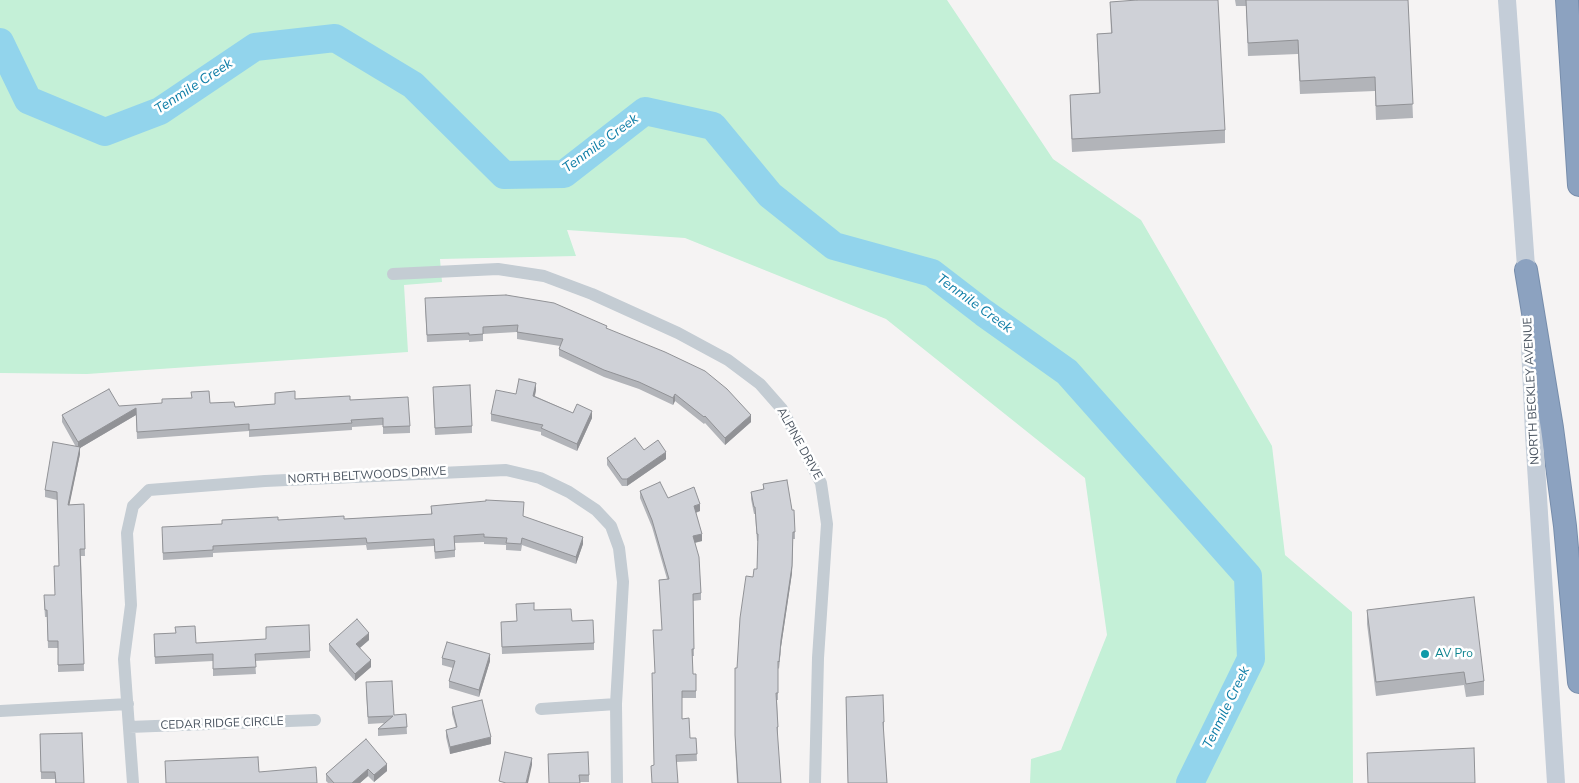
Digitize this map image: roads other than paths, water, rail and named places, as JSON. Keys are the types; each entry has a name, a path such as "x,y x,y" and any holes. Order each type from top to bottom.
{"highway":[{"path":"1567,0 1579,185"},
{"path":"1526,270 1559,477 1579,682"}],"main road":[{"name":"NORTH BECKLEY AVENUE","path":"1507,0 1526,270 1534,434 1556,783"}],"street":[{"name":"ALPINE DRIVE","path":"393,274 498,269 544,276 592,294 678,333 728,360 760,384 782,410 821,483 827,524 818,658 815,783"},
{"name":"NORTH BELTWOODS DRIVE","path":"133,783 124,659 130,605 127,533 133,506 149,490 265,481 506,470 540,478 568,492 596,510 611,526 619,548 623,582 616,704 617,783"},
{"path":"0,711 128,704"},
{"path":"541,709 616,704"},
{"name":"CEDAR RIDGE CIRCLE","path":"130,727 315,720"}],"waterway":[{"name":"Tenmile Creek","path":"0,42 28,100 105,132 160,111 255,47 335,38 413,85 504,175 564,174 645,111 713,126 770,195 834,246 932,273 984,313 1067,372 1248,576 1251,659 1190,783"}],"place":[{"name":"AV Pro","path":"1425,654"}]}
